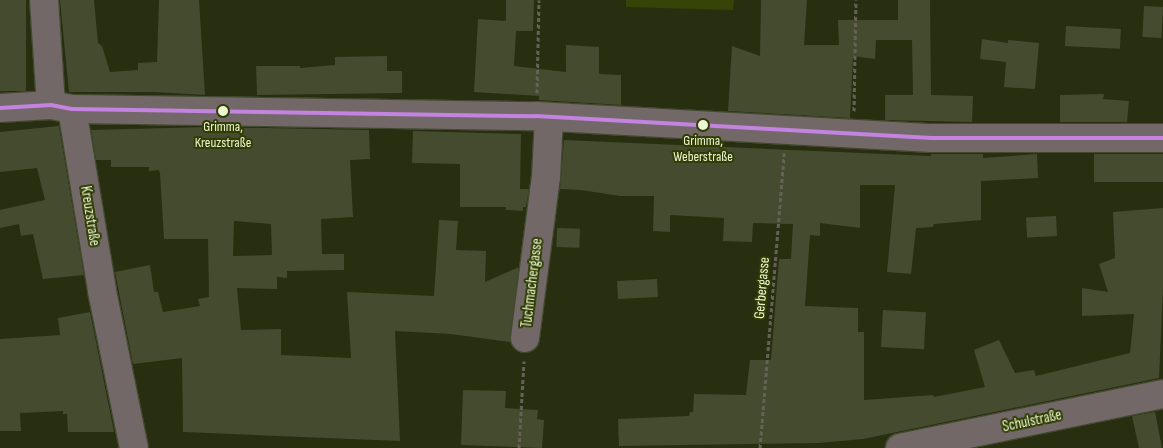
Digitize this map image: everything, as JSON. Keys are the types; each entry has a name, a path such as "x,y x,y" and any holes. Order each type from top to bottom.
{"street":[{"name":"Kreuzstraße","path":"44,0 61,107 102,291 134,448"},
{"path":"0,108 61,107 543,117 931,138 1163,138"},
{"name":"Tuchmachergasse","path":"525,338 546,177 543,117"},
{"name":"Schulstraße","path":"900,448 1163,394"}],"path":[{"path":"539,0 543,117"},
{"path":"854,134 856,0"},
{"name":"Gerbergasse","path":"760,448 786,130"},
{"name":"Tuchmachergasse","path":"519,448 525,338"}],"shaded area":[{"path":"626,0 734,0 733,10 626,7"}],"building":[{"path":"0,0 26,0 26,91 0,91"},
{"path":"60,0 94,0 98,43 102,46 110,72 138,70 138,63 157,62 159,0 199,0 205,95 155,92 69,92"},
{"path":"506,0 534,0 533,31 516,31 514,66 566,72 566,45 599,47 599,74 621,75 621,105 539,100 539,96 474,92 478,19 506,21"},
{"path":"761,0 807,0 804,45 839,45 838,20 898,20 898,0 930,0 931,95 973,96 972,122 885,120 885,95 913,95 912,40 876,40 875,59 853,56 850,118 728,111 732,46 760,56"},
{"path":"1144,6 1163,7 1161,38 1142,37"},
{"path":"1066,26 1121,29 1120,49 1065,46"},
{"path":"982,39 1008,43 1008,40 1039,43 1035,89 1004,87 1006,62 980,59"},
{"path":"387,56 387,71 402,71 402,93 257,95 256,66 300,66 300,68 335,65 335,57"},
{"path":"1104,94 1103,99 1129,101 1127,122 1060,122 1060,95"},
{"path":"59,126 84,275 43,279 33,234 21,236 19,224 0,228 0,210 45,200 37,168 0,172 0,132"},
{"path":"207,127 369,130 370,159 350,160 353,217 321,219 322,254 344,254 344,270 287,271 287,278 277,277 277,289 237,288 241,330 281,329 281,355 351,358 347,292 434,296 439,220 458,221 456,250 486,251 485,282 519,267 510,342 451,334 395,331 400,441 183,432 182,358 133,364 115,272 150,265 154,292 158,292 163,312 200,306 198,299 209,297 208,239 164,239 159,170 149,171 149,167 111,167 111,160 96,160 91,130","holes":["234,221 271,224 272,255 233,256"]},
{"path":"413,131 521,134 520,189 529,189 526,207 523,207 523,211 506,210 506,207 460,207 460,164 412,163"},
{"path":"564,140 931,156 931,154 983,154 983,158 1037,154 1038,178 981,181 981,220 934,224 933,227 916,228 911,274 887,272 895,185 860,185 860,228 820,223 820,236 810,235 805,306 858,308 858,332 864,332 864,400 933,395 934,397 985,387 974,350 999,340 1015,373 1034,370 1036,376 1130,353 1134,314 1082,316 1082,288 1108,292 1099,264 1115,258 1113,212 1163,208 1163,288 1159,378 863,439 819,443 619,446 618,419 689,416 690,412 693,412 694,394 746,395 750,360 771,360 779,259 791,259 793,224 753,223 752,242 723,241 724,218 670,215 670,232 653,231 654,196 620,196 560,189"},
{"path":"1094,154 1163,154 1163,182 1094,182"},
{"path":"1056,216 1057,236 1027,238 1026,218"},
{"path":"557,228 580,229 579,248 556,247"},
{"path":"657,279 658,297 618,299 617,281"},
{"path":"883,310 926,312 924,349 881,347"},
{"path":"90,312 114,432 68,432 67,414 63,414 63,411 20,413 21,431 0,431 0,339 60,335 58,318"},
{"path":"463,390 506,391 505,408 538,410 537,419 544,420 542,448 461,445"},
{"path":"1155,412 1162,448 1139,448 1132,416"}],"transit line":[{"path":"0,108 51,105 72,109 536,116 931,138 1163,138"}],"place":[{"name":"Grimma, Kreuzstraße","path":"223,111"},
{"name":"Grimma, Weberstraße","path":"703,125"}]}
